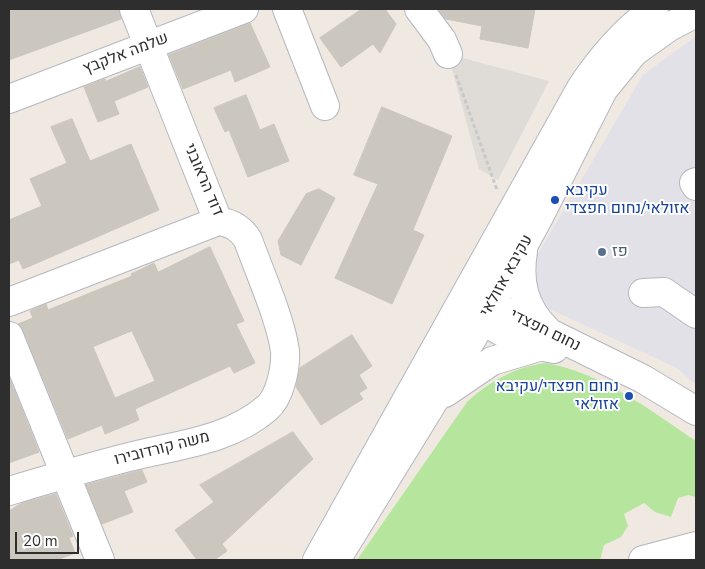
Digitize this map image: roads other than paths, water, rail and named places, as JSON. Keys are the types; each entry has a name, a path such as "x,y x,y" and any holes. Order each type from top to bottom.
{"street":[{"name":"דוד הראובני","path":"134,9 218,222 238,228 248,240 281,334 285,353 283,368"},
{"name":"שלמה אלקבץ","path":"9,99 244,9"},
{"path":"287,9 325,106"},
{"path":"419,9 442,40 448,54"},
{"name":"עקיבא אזולאי","path":"317,560 581,88 598,63 633,24 654,9"},
{"name":"עקיבא אזולאי","path":"336,560 486,313 525,242 603,90 634,52 669,27 696,13"},
{"path":"9,302 218,222"},
{"path":"433,401 492,361 547,340 525,296 521,274 525,242"},
{"path":"643,293 664,292 696,314"},
{"name":"נחום חפצדי","path":"463,301 486,313 519,340 547,340 590,354 643,379 696,411"},
{"path":"9,336 100,560"},
{"name":"משה קורדובירו","path":"9,491 65,474 209,439 228,431 250,420 269,407 278,390 283,368"},
{"path":"643,560 696,546"}],"place":[{"name":"עקיבא אזולאי/נחום חפצדי","path":"555,200"},
{"name":"פז","path":"602,252"},
{"name":"נחום חפצדי/עקיבא אזולאי","path":"629,396"}]}
